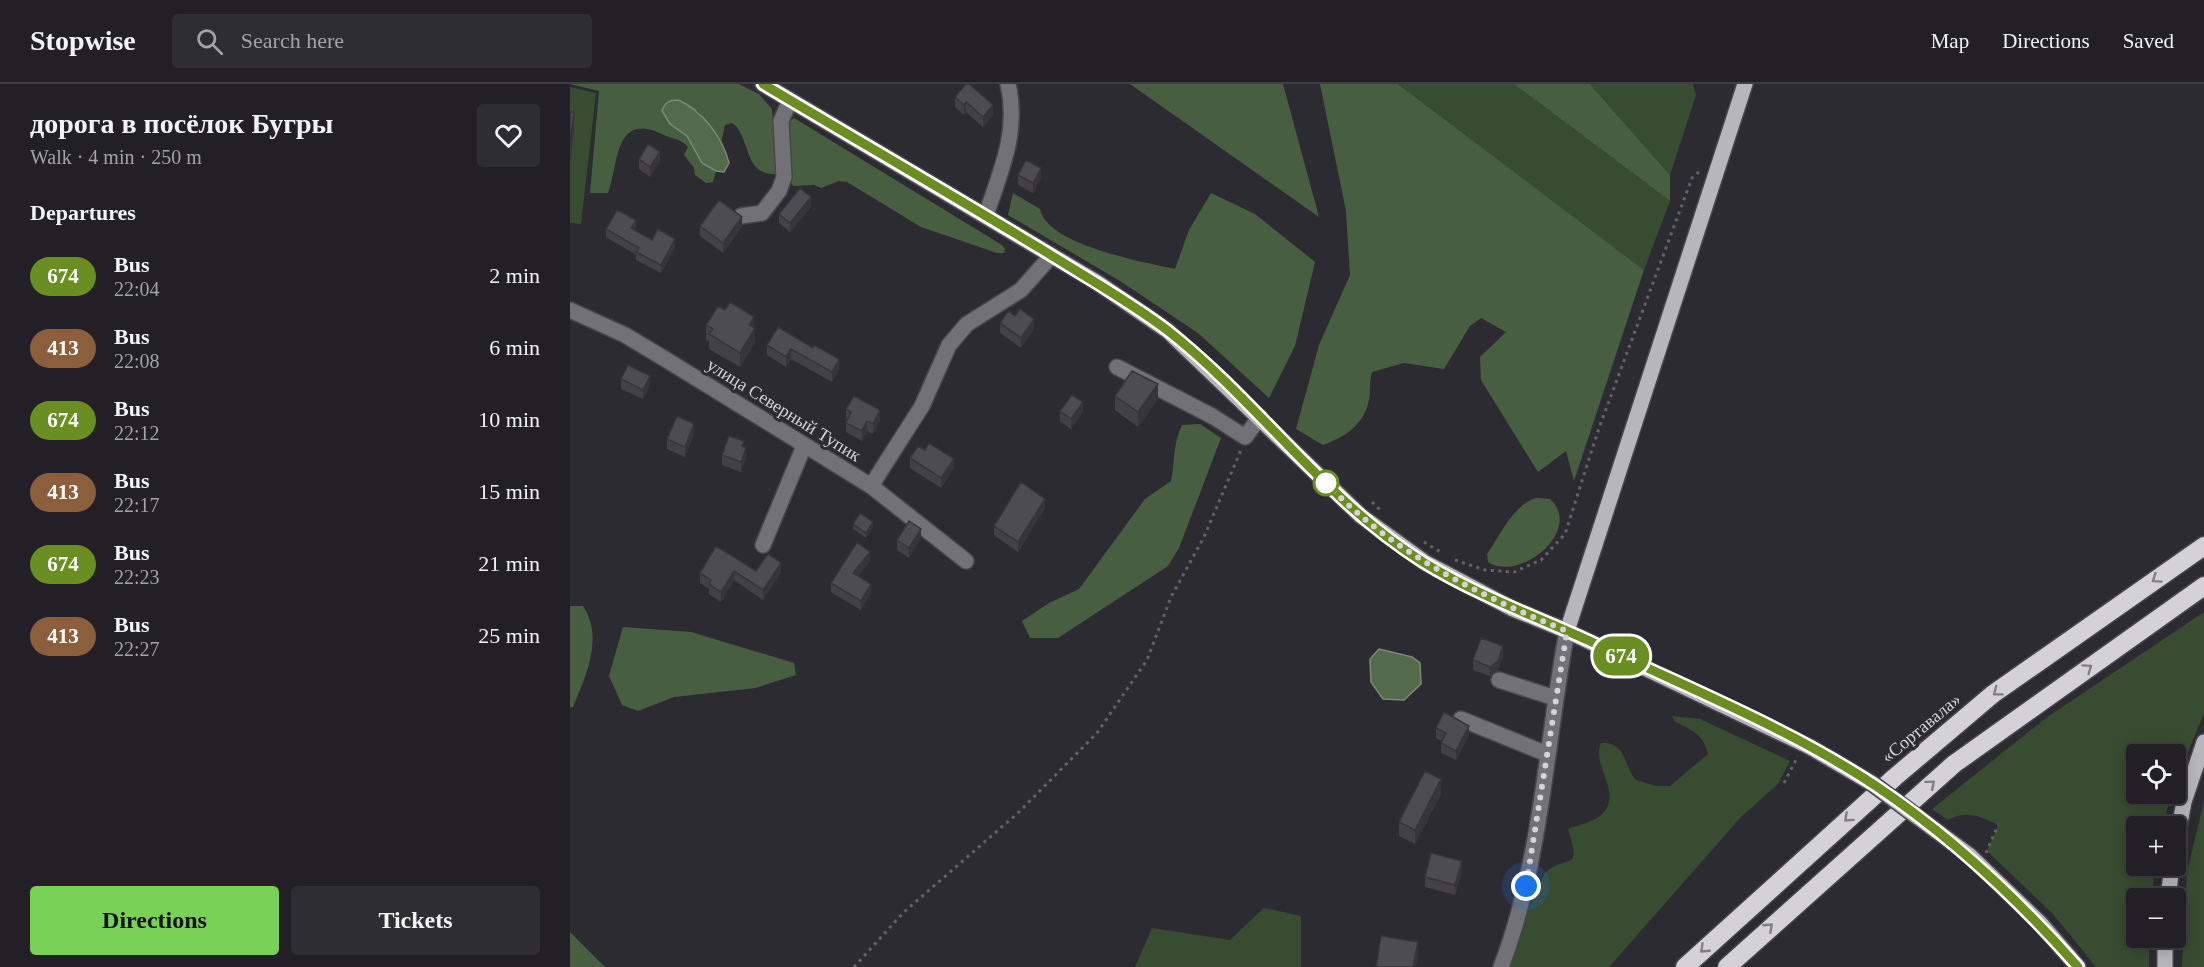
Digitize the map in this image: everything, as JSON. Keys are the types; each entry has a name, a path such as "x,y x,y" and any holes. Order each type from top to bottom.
{"highway":[{"name":"«Сортавала»","path":"1685,967 1860,808 1994,693 2204,546"},
{"path":"1727,967 1954,764 2204,586"}],"main road":[{"path":"763,84 986,215 1123,299 1168,331 1361,516 1396,544 1463,585 1567,631 1807,745 1873,784 1974,860 2040,923 2078,967"},
{"path":"1567,631 1745,84"},
{"path":"2181,816 2204,742"},
{"path":"2165,948 2165,967"}],"street":[{"path":"986,215 1009,149 1014,109 1008,84"},
{"path":"741,216 762,213 779,191 784,177 781,121 790,100"},
{"path":"871,486 922,406 949,345 967,324 1021,290 1052,256"},
{"name":"улица Северный Тупик","path":"570,310 625,335 871,486 966,561"},
{"path":"1116,367 1212,416 1245,437 1260,417"},
{"path":"763,544 804,446"},
{"path":"1501,967 1517,926 1530,866 1567,631"},
{"path":"1499,680 1555,698"},
{"path":"1461,719 1547,754"}],"path":[{"path":"1415,536 1450,559 1485,570 1514,572 1541,560 1565,534 1594,440 1692,178 1723,152"},
{"path":"854,967 904,912 1018,812 1097,734 1147,660 1171,597 1204,537 1245,437"},
{"path":"1372,502 1383,513"},
{"path":"1784,783 1807,745"},
{"path":"1974,860 1998,825"}],"shaded area":[{"path":"570,84 739,84 759,94 772,109 777,174 767,173 754,165 737,127 732,123 725,125 721,143 699,112 671,100 665,103 662,111 690,140 701,159 716,171 713,182 706,183 695,175 694,168 684,155 688,147 682,142 648,129 636,129 627,134 621,143 608,193 590,193 599,91"},
{"path":"1130,84 1283,84 1319,217"},
{"path":"1320,84 1398,84 1644,270 1574,481 1566,451 1538,472 1481,380 1480,357 1506,332 1481,318 1470,326 1444,369 1404,363 1372,372 1370,396 1366,409 1358,423 1346,434 1323,445 1296,429 1319,345 1350,275 1346,211"},
{"path":"1398,84 1514,84 1670,201 1644,270"},
{"path":"1514,84 1590,84 1670,175 1670,201"},
{"path":"1590,84 1693,84 1696,95 1670,175"},
{"path":"570,87 596,93 581,224 570,223"},
{"path":"672,100 678,100 703,118 717,135 729,163 724,172 716,171 702,163 687,136 670,124 662,111 664,105"},
{"path":"794,118 1002,245 1005,249 1004,253 997,253 921,227 847,182 839,181 821,188 814,185 793,186 790,180 789,122"},
{"path":"1013,193 1040,209 1046,222 1077,242 1098,250 1175,269 1189,230 1211,193 1255,214 1315,262 1295,346 1269,398 1198,333 1120,281 1008,215"},
{"path":"1200,424 1221,438 1179,548 1168,566 1058,638 1030,638 1022,621 1049,603 1079,589 1145,499 1171,481 1176,445 1182,425"},
{"path":"1537,498 1550,499 1558,511 1559,525 1554,538 1544,550 1516,565 1501,567 1488,562 1487,554 1508,521 1522,506"},
{"path":"570,606 583,606 592,630 592,643 591,656 583,682 573,707 570,708"},
{"path":"2204,612 2204,713 2186,757 2186,744 2126,744 2126,804 2168,804 2166,816 2126,816 2126,876 2154,876 2153,888 2126,888 2126,948 2149,948 2149,967 2096,967 2053,914 1987,851 1998,825 1973,815 1961,815 1948,820 1932,809 2046,718"},
{"path":"623,627 691,632 794,663 796,675 755,688 674,697 638,711 622,705 609,676"},
{"path":"1379,649 1412,657 1420,663 1421,684 1404,700 1383,699 1371,682 1370,659"},
{"path":"1672,716 1700,719 1790,761 1778,784 1741,817 1609,967 1503,967 1545,873 1573,858 1574,852 1568,829 1597,818 1607,807 1610,799 1600,761 1601,743 1609,743 1620,750 1636,780 1656,786 1670,786 1708,754 1700,737 1675,722"},
{"path":"2204,801 2204,967 2182,967 2183,948 2186,948 2187,872"},
{"path":"1264,908 1301,916 1301,967 1135,967 1152,928 1230,940"},
{"path":"570,932 605,967 570,967"}],"building":[{"path":"966,84 969,84 993,105 983,117 966,102 964,105 955,97"},
{"path":"570,112 574,112 570,145"},
{"path":"648,144 660,152 650,167 639,159"},
{"path":"1026,160 1041,168 1033,183 1018,175"},
{"path":"800,188 811,197 790,223 779,214"},
{"path":"719,200 742,217 723,243 700,226"},
{"path":"617,210 636,220 631,228 652,240 658,229 675,239 661,265 636,252 639,248 606,229"},
{"path":"730,302 754,317 749,325 755,328 740,353 709,334 713,329 706,325 718,306 725,310"},
{"path":"1020,309 1034,319 1021,338 1000,323 1008,311 1015,316"},
{"path":"778,327 813,348 814,345 839,359 832,372 791,349 786,357 767,345"},
{"path":"628,365 650,376 643,390 621,379"},
{"path":"1132,371 1158,384 1138,412 1115,396"},
{"path":"1072,395 1083,402 1071,419 1060,411"},
{"path":"854,396 880,410 873,424 867,421 862,431 846,423 851,412 846,409"},
{"path":"677,416 694,424 685,447 667,439"},
{"path":"729,436 744,441 742,446 746,448 741,462 722,455"},
{"path":"929,443 954,459 941,478 910,458 918,446 925,450"},
{"path":"1021,482 1045,499 1018,542 994,526"},
{"path":"860,513 873,522 866,533 853,524"},
{"path":"909,521 921,529 909,548 897,540"},
{"path":"857,542 870,552 853,573 871,584 861,601 831,583"},
{"path":"716,546 756,571 768,554 781,563 763,590 734,571 721,592 709,584 711,580 700,573"},
{"path":"1481,638 1503,646 1498,661 1490,667 1473,660"},
{"path":"1444,712 1469,726 1456,751 1441,743 1446,733 1436,728"},
{"path":"1425,771 1441,779 1415,830 1399,822"},
{"path":"1431,853 1462,861 1455,885 1425,877"},
{"path":"1381,936 1418,942 1413,967 1376,967"}],"bus line":[{"name":"674","path":"763,84 986,215 1123,299 1168,331 1211,369 1361,516 1396,544 1426,563 1463,585 1513,609 1567,631 1743,713 1810,747 1873,784 1970,855 2040,923 2078,967"}],"route":[{"path":"1326,483 1377,530 1426,563 1463,585 1567,631 1526,886"}]}
